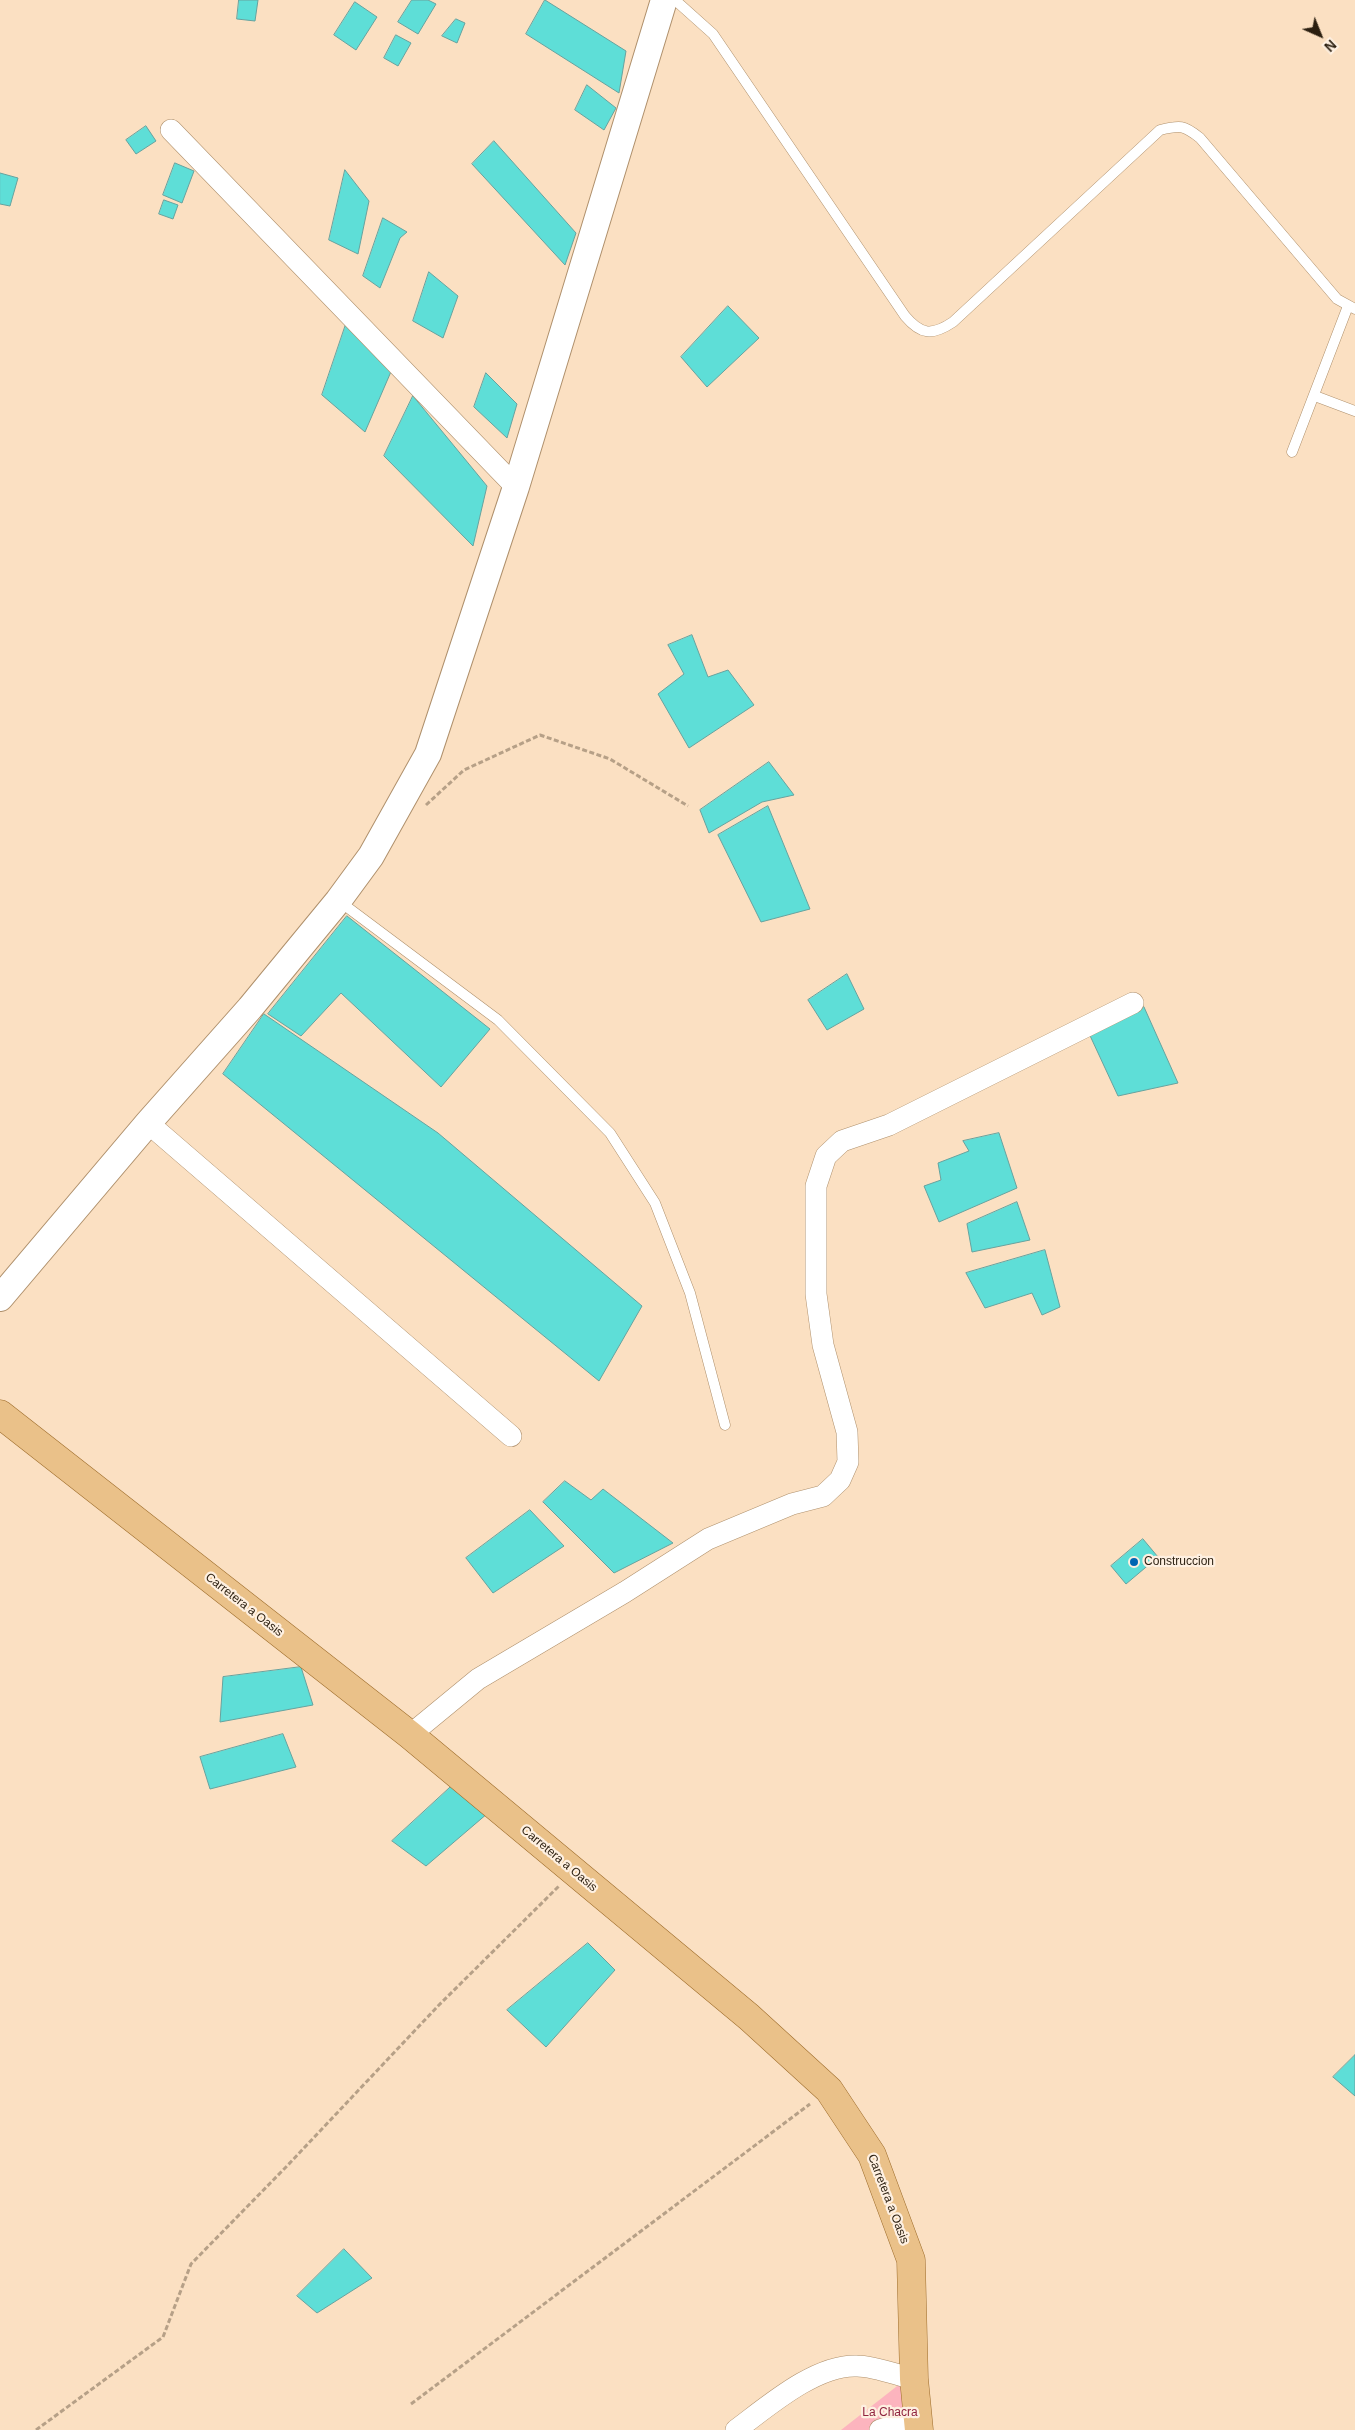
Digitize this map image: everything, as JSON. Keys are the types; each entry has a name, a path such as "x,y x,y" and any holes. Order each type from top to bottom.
{"main road":[{"name":"Carretera a Oasis","path":"0,1414 410,1735 749,2017 829,2090 872,2155 911,2260 914,2379 918,2424"}],"street":[{"path":"0,1298 148,1123 250,1008 338,901 371,856 428,754 516,487 664,0"},
{"path":"171,130 516,487"},
{"path":"410,1735 478,1678 625,1592 708,1539 792,1504 823,1496 840,1480 848,1462 847,1432 823,1345 816,1294 816,1186 826,1156 842,1141 889,1125 1133,1003"},
{"path":"148,1123 511,1436"},
{"path":"736,2430 781,2396 826,2371 857,2366 914,2379"},
{"path":"880,2430 918,2424"}],"lane":[{"path":"675,0 713,34 904,316 914,327 926,332 940,331 954,322 1160,130 1172,127 1186,127 1200,138 1337,299 1352,308 1292,452"},
{"path":"1315,396 1355,411"},
{"path":"338,901 498,1020 610,1133 655,1203 690,1293 725,1426"}],"path":[{"path":"421,810 464,770 540,735 610,759 688,806"},
{"path":"36,2430 163,2337 191,2264 287,2166 438,2006 574,1872"},
{"path":"411,2404 829,2090"}],"green space":[{"name":"La Chacra","path":"901,2383 914,2430 841,2430"}],"building":[{"path":"239,0 258,0 255,21 237,19"},
{"path":"412,0 428,0 436,4 418,34 398,22"},
{"path":"545,0 626,51 619,93 526,34"},
{"path":"355,2 377,17 356,50 334,35"},
{"path":"456,19 465,23 457,43 442,36"},
{"path":"396,35 411,43 398,66 384,58"},
{"path":"587,85 616,108 604,130 575,110"},
{"path":"146,126 156,141 136,154 126,140"},
{"path":"494,141 576,233 565,265 472,164"},
{"path":"175,163 194,171 182,203 163,195"},
{"path":"345,170 369,201 358,254 329,240"},
{"path":"0,173 18,178 10,206 0,204"},
{"path":"164,200 178,205 173,219 159,214"},
{"path":"383,218 407,232 400,238 380,288 363,276"},
{"path":"429,272 458,296 443,338 413,321"},
{"path":"728,306 759,338 707,387 681,357"},
{"path":"346,324 393,367 365,432 322,395"},
{"path":"486,373 517,404 507,438 474,407"},
{"path":"413,396 487,486 473,546 384,456"},
{"path":"692,635 708,677 728,670 754,705 689,748 658,694 684,674 668,645"},
{"path":"769,762 794,795 762,802 709,833 700,810"},
{"path":"768,806 810,909 761,922 718,835"},
{"path":"347,916 490,1029 441,1087 341,993 301,1036 268,1014"},
{"path":"847,974 864,1009 827,1030 808,1000"},
{"path":"1144,1007 1178,1083 1118,1096 1086,1027"},
{"path":"264,1014 438,1133 642,1306 599,1381 223,1074"},
{"path":"999,1133 1017,1188 939,1222 924,1186 941,1180 938,1163 969,1151 963,1141"},
{"path":"1017,1202 1030,1240 972,1252 967,1224"},
{"path":"1045,1250 1060,1307 1042,1315 1032,1293 985,1308 966,1273"},
{"path":"565,1481 591,1500 603,1489 673,1543 614,1573 543,1502"},
{"path":"530,1510 564,1546 493,1593 466,1558"},
{"name":"Construccion","path":"1143,1539 1158,1557 1126,1584 1111,1566"},
{"path":"301,1667 313,1705 220,1722 223,1677"},
{"path":"283,1734 296,1767 210,1789 200,1757"},
{"path":"455,1783 488,1813 426,1866 392,1841"},
{"path":"588,1943 615,1970 546,2047 507,2010"},
{"path":"1355,2055 1355,2096 1333,2077"},
{"path":"344,2249 372,2278 317,2313 297,2296"}],"place":[{"name":"Construccion","path":"1134,1562"}]}
